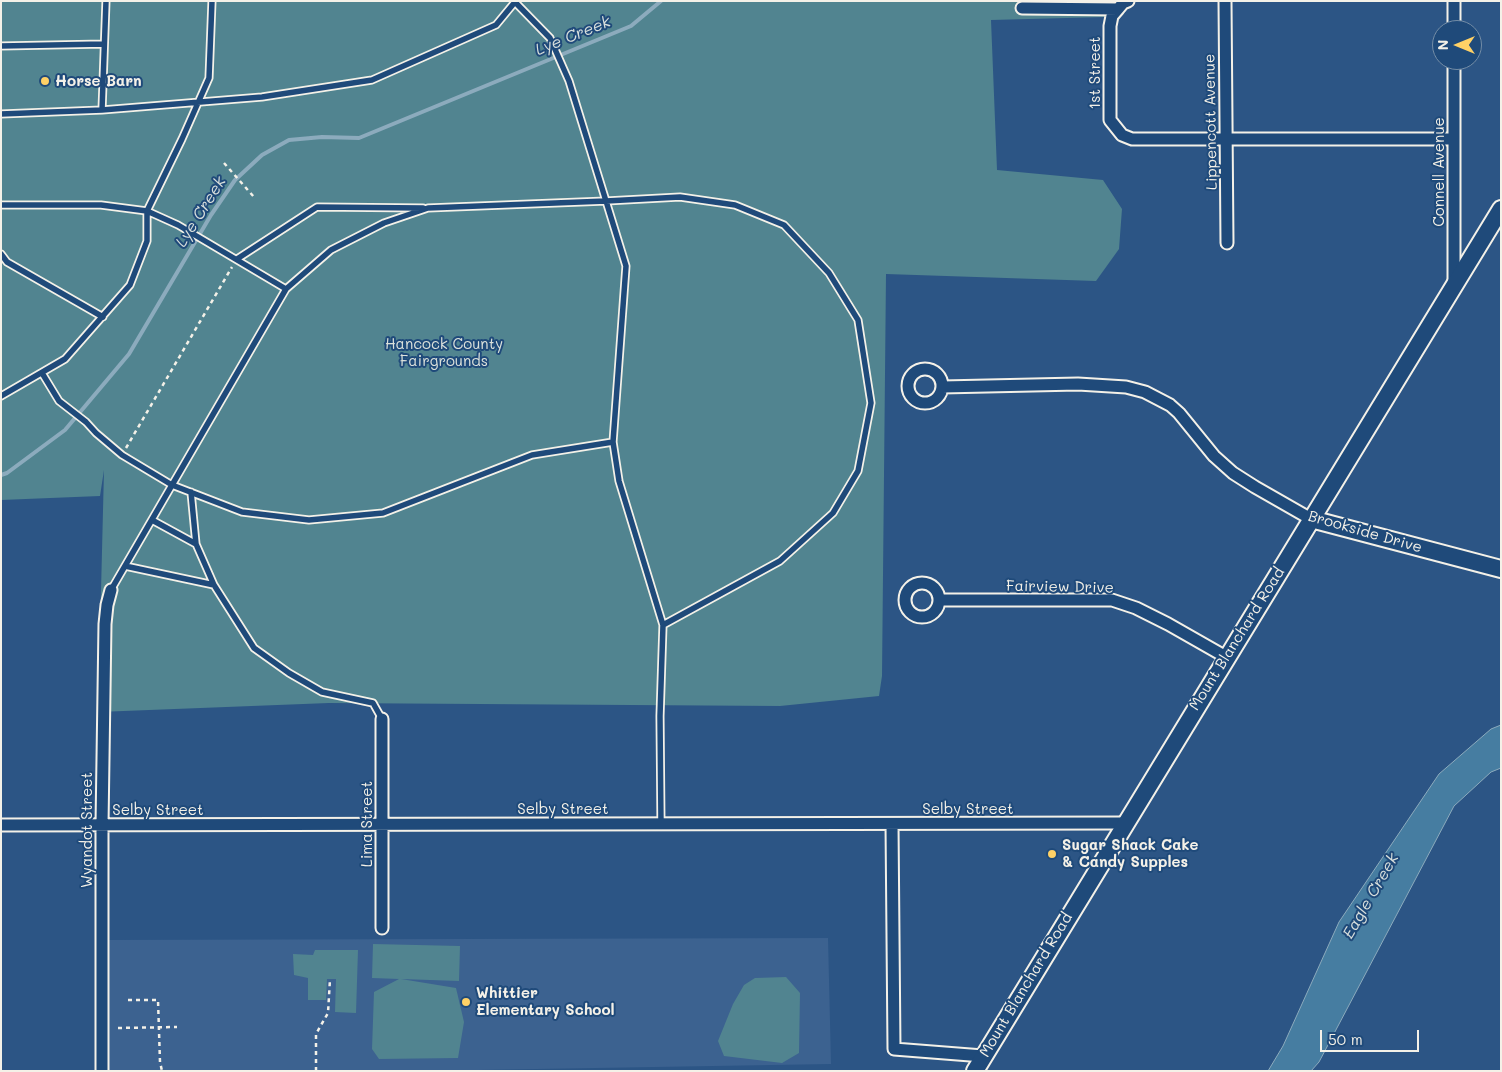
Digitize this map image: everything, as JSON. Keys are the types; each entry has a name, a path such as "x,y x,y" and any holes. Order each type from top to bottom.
{"main road":[{"name":"Mount Blanchard Road","path":"975,1071 982,1056 1501,209"},
{"name":"Brookside Drive","path":"1311,519 1501,569"}],"street":[{"path":"1022,8 1118,8 1128,1"},
{"name":"Lippencott Avenue","path":"1225,1 1227,243"},
{"path":"1454,1 1454,20"},
{"name":"1st Street","path":"1118,8 1112,16 1110,26 1110,120 1116,129 1122,135 1132,139 1225,139"},
{"name":"Connell Avenue","path":"1454,70 1454,285"},
{"path":"1225,139 1454,139"},
{"name":"Brookside Drive","path":"942,386 1078,384 1126,387 1145,392 1170,405 1179,413 1214,456 1233,473 1311,519"},
{"name":"Wyandot Street","path":"102,1071 102,825 105,624 111,590"},
{"name":"Fairview Drive","path":"940,600 1112,600 1144,612 1226,658"},
{"name":"Lima Street","path":"382,719 382,928"},
{"name":"Selby Street","path":"1,825 1125,823"},
{"path":"892,824 894,1049 982,1056"}],"lane":[{"path":"102,110 106,1"},
{"path":"1,396 65,359 130,285 147,241 147,211 209,78 212,1"},
{"path":"1,114 102,110 198,103 262,97 372,80 496,25 515,2 550,38 569,81 626,266 613,442 618,481 663,625 660,716 660,824"},
{"path":"1,46 104,44"},
{"path":"237,259 317,208 428,208 680,197 735,205 784,225 829,272 858,320 871,403 858,471 833,513 780,561 663,625"},
{"path":"1,206 101,205 147,211 178,225 286,289"},
{"path":"111,590 286,289 331,250 384,223 428,208"},
{"path":"1,254 7,262 103,318"},
{"path":"42,373 59,401 86,422 122,455 172,485 242,512 309,520 383,513 532,455 613,442"},
{"path":"191,492 196,544 214,585 254,648 322,692 372,703 382,719"},
{"path":"152,520 196,544"},
{"path":"125,566 214,585"}],"path":[{"path":"224,163 254,197"},
{"path":"122,455 237,259"},
{"path":"316,1071 316,1034 328,1013 330,979"},
{"path":"128,1000 158,1000 158,1028 162,1071"},
{"path":"118,1028 177,1028"}],"shaded area":[{"name":"Whittier Elementary School","path":"828,938 831,1064 420,1071 101,1071 103,940"}],"green space":[{"name":"Hancock County Fairgrounds","path":"1,1 1106,1 1105,17 991,20 997,170 1103,180 1122,209 1119,249 1096,281 886,274 882,676 879,696 780,706 329,703 98,712 104,470 100,496 1,500"},
{"path":"373,944 460,946 459,981 401,979 456,988 464,1022 458,1058 379,1059 372,1049 374,992 399,979 372,978"},
{"path":"315,950 358,950 356,1013 335,1012 336,979 327,979 326,1000 308,1000 308,978 294,975 293,954 313,955"},
{"path":"786,977 800,993 799,1053 782,1063 724,1056 718,1041 733,1004 744,985 755,978"}],"water":[{"name":"Eagle Creek","path":"1501,725 1501,768 1491,772 1454,806 1319,1062 1311,1071 1268,1071 1283,1046 1339,922 1439,774 1491,729"}],"waterway":[{"name":"Lye Creek","path":"1,475 7,473 65,430 129,354 211,215 235,180 262,155 289,140 322,137 359,138 631,26 661,1"}],"place":[{"name":"Horse Barn","path":"45,81"},
{"name":"Sugar Shack Cake & Candy Supples","path":"1052,854"},
{"name":"Whittier Elementary School","path":"466,1002"}]}
